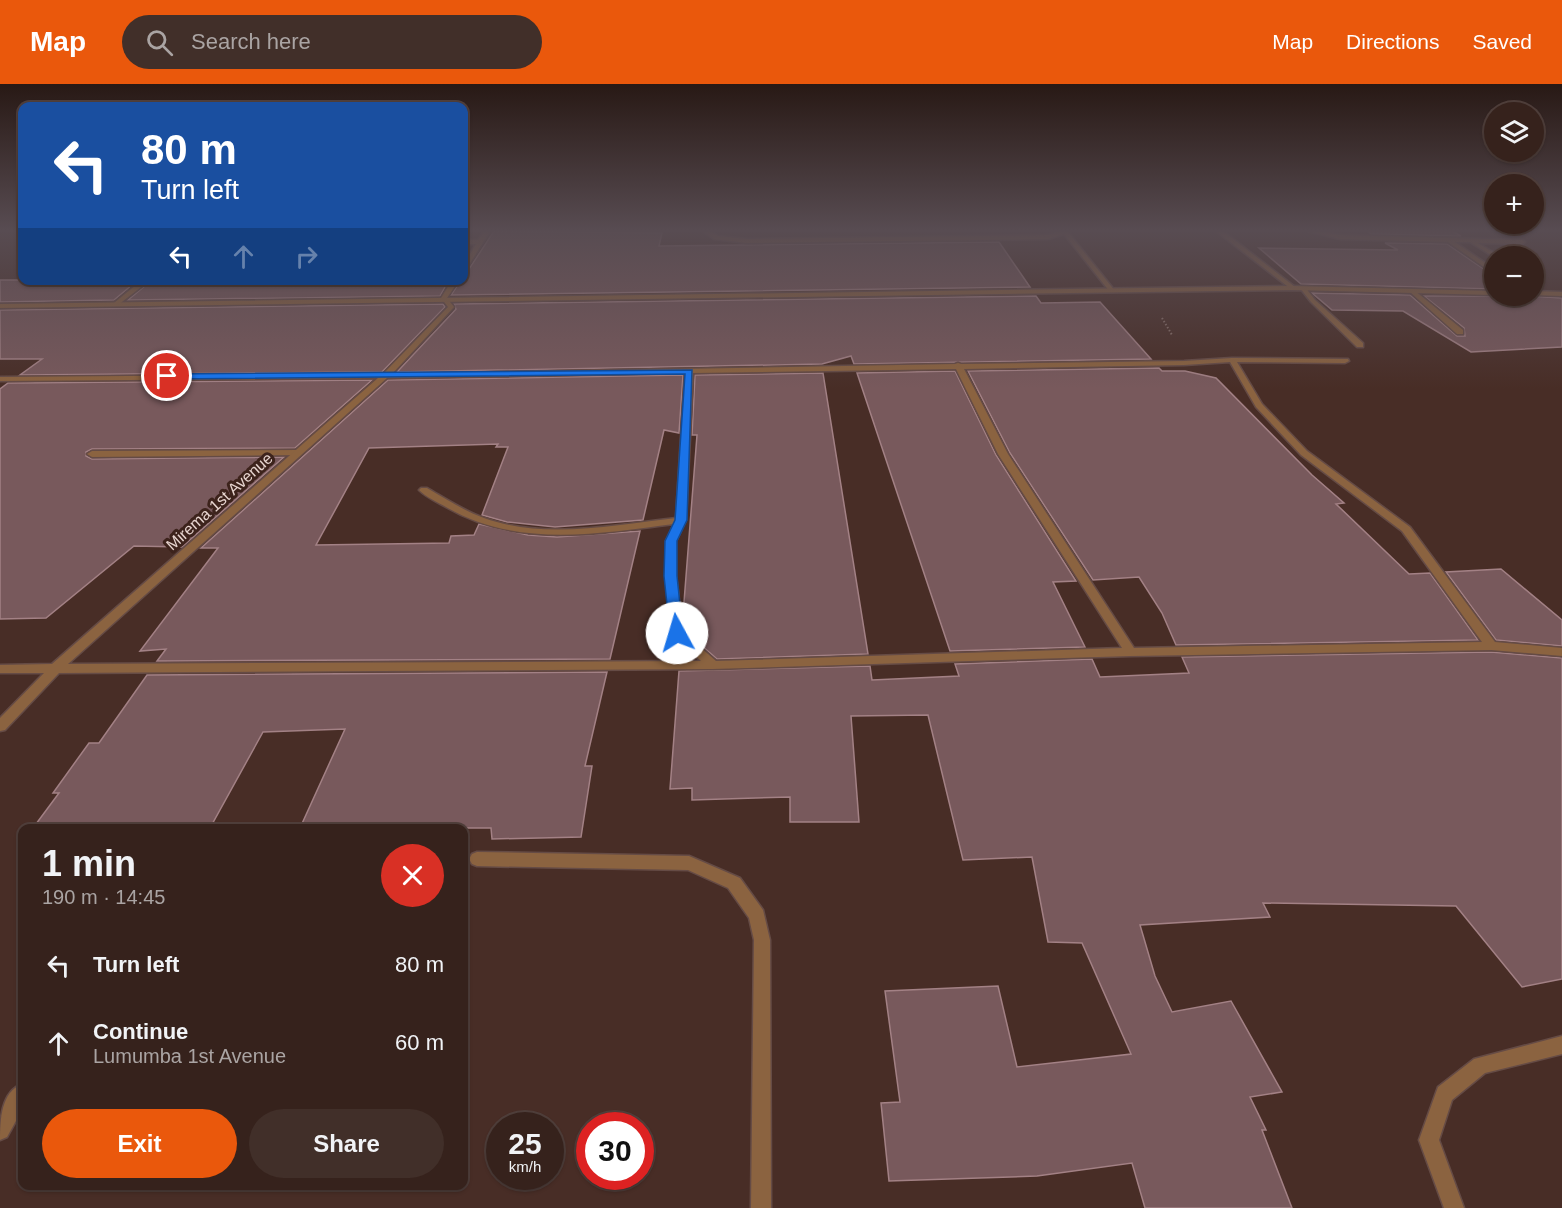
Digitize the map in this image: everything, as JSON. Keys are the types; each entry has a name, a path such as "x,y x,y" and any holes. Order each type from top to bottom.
{"street":[{"path":"1106,283 1112,291"},
{"path":"1287,283 1293,288"},
{"path":"116,304 141,285"},
{"path":"444,298 453,285"},
{"path":"0,306 444,298 1293,288 1484,293"},
{"path":"1303,288 1313,301 1360,345"},
{"path":"1412,291 1460,332"},
{"path":"1544,293 1562,294"},
{"name":"Mirema 1st Avenue","path":"0,726 56,668 385,376 451,307 444,298"},
{"path":"1232,360 1259,405 1304,453 1406,529 1491,646"},
{"path":"0,378 385,376 1184,363 1232,360 1345,361"},
{"path":"958,365 1003,454 1131,652"},
{"path":"689,372 681,520 671,541 671,576 677,633 713,665"},
{"path":"92,454 298,453"},
{"path":"424,489 465,514 490,524 524,531 606,529 681,520"},
{"path":"0,669 713,665 1131,652 1491,646 1562,652"},
{"path":"477,859 689,863 734,883 757,915 762,940 760,1208"},
{"path":"1454,1208 1429,1140 1445,1094 1480,1065 1562,1045"},
{"path":"0,1130 18,1100"}],"path":[{"path":"1136,291 1160,315 1175,340 1184,363"}],"building":[{"path":"0,283 132,285 114,300 0,302"},
{"path":"468,283 1028,283 1030,287 451,295 458,285"},
{"path":"1300,283 1484,283 1484,289 1301,284"},
{"path":"146,285 446,285 440,296 128,300"},
{"path":"1312,293 1410,295 1457,336 1465,336 1464,328 1424,296 1484,296 1484,306 1544,306 1544,297 1562,298 1562,347 1471,352 1403,311 1332,310"},
{"path":"1036,296 1041,303 1100,302 1151,359 854,364 851,356 822,364 397,372 456,309 454,304"},
{"path":"443,304 445,307 382,372 20,375 42,359 0,359 0,310"},
{"path":"1159,368 1162,371 1185,371 1216,378 1312,475 1344,503 1336,504 1409,574 1430,573 1478,640 1176,645 1162,613 1139,577 1093,580 1010,453 968,371"},
{"path":"955,371 996,455 1076,581 1053,582 1085,647 950,651 857,373"},
{"path":"823,373 868,654 717,659 685,631 683,615 697,435 692,435 695,375"},
{"path":"683,375 679,433 664,430 643,520 555,527 507,522 482,515 508,447 496,447 498,444 369,448 316,545 449,543 451,536 474,535 479,524 528,535 557,537 640,531 610,659 157,661 166,649 140,651 218,548 201,548 388,380"},
{"path":"372,380 295,448 92,449 86,452 86,456 92,459 284,457 182,547 134,546 46,618 0,619 0,389 8,383"},
{"path":"1501,569 1562,620 1562,646 1496,640 1446,572"},
{"path":"1491,652 1562,658 1562,979 1522,987 1456,906 1263,903 1270,917 1140,925 1155,976 1172,1012 1231,1001 1282,1092 1250,1097 1266,1130 1262,1130 1292,1208 1145,1208 1132,1163 1037,1176 889,1181 881,1103 900,1102 885,991 998,986 1017,1067 1131,1054 1082,943 1048,942 1032,857 963,860 928,715 851,716 859,822 790,822 790,797 692,800 692,788 670,789 679,671 870,666 872,680 959,676 955,664 1092,659 1100,677 1189,673 1182,657"},
{"path":"607,672 585,766 592,766 581,837 492,839 491,828 468,828 468,824 302,824 345,729 263,732 212,824 36,824 59,793 53,793 89,743 99,743 147,675"}],"route":[{"path":"167,376 689,372 681,520 671,541 671,576 677,633"}]}
